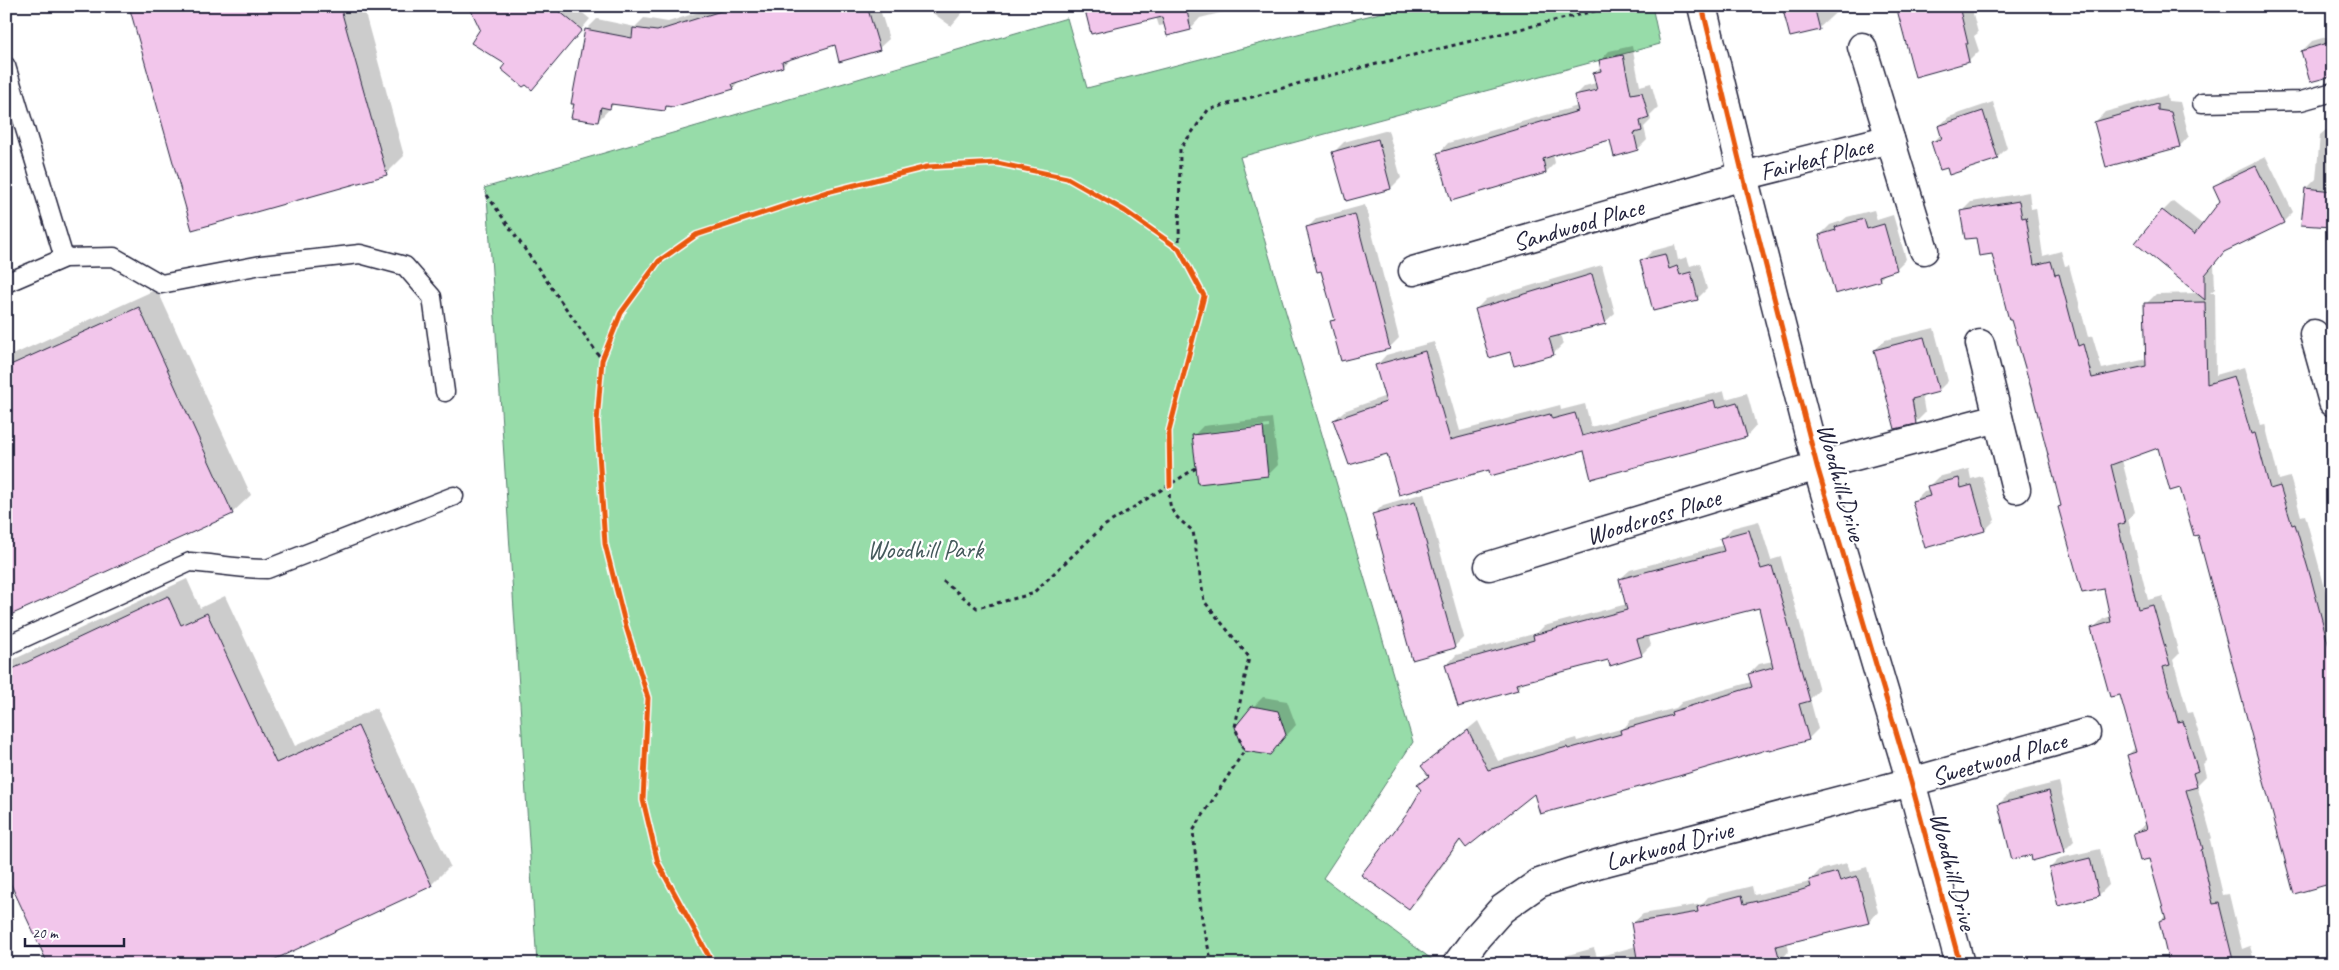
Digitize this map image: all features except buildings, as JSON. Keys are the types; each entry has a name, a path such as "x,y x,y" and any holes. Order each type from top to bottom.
{"street":[{"name":"Woodhill Drive","path":"1702,6 1817,466 1911,782 1960,964"},
{"path":"1862,47 1924,250"},
{"name":"Fairleaf Place","path":"1743,176 1890,139"},
{"name":"Sandwood Place","path":"1413,271 1743,176"},
{"path":"2314,334 2333,402"},
{"path":"1980,344 2016,489"},
{"name":"Woodcross Place","path":"1488,566 1817,466 1998,418"},
{"name":"Sweetwood Place","path":"1911,782 2086,732"},
{"name":"Larkwood Drive","path":"1457,964 1477,937 1502,909 1539,883 1597,864 1911,782"}],"lane":[{"path":"6,66 64,258"},
{"path":"2202,103 2301,101 2333,92"},
{"path":"6,283 64,258 114,257 161,284 261,265 360,254 405,266 432,296 445,392"},
{"path":"6,646 190,562 216,564 238,569 266,569 454,496"}],"path":[{"path":"1179,249 1180,149 1208,110 1307,81 1615,6"},
{"path":"487,195 602,360"},
{"path":"943,581 977,608 1032,594 1104,526 1196,468"},
{"path":"1170,486 1168,502 1173,514 1193,530 1204,601 1249,657 1235,727 1244,751 1193,831 1202,920 1212,964"}],"green space":[{"name":"Woodhill Park","path":"1407,6 1652,6 1660,44 1240,157 1413,742 1323,878 1434,961 1431,964 537,964 487,195 484,188 1067,18 1087,88"}],"cycle path":[{"path":"1702,6 1817,466 1911,782 1960,964"},
{"path":"713,964 658,863 643,800 648,698 625,623 605,544 597,422 602,360 621,313 659,261 696,235 827,192 927,167 997,163 1067,178 1125,211 1179,249 1204,296 1169,431 1170,486"}]}
